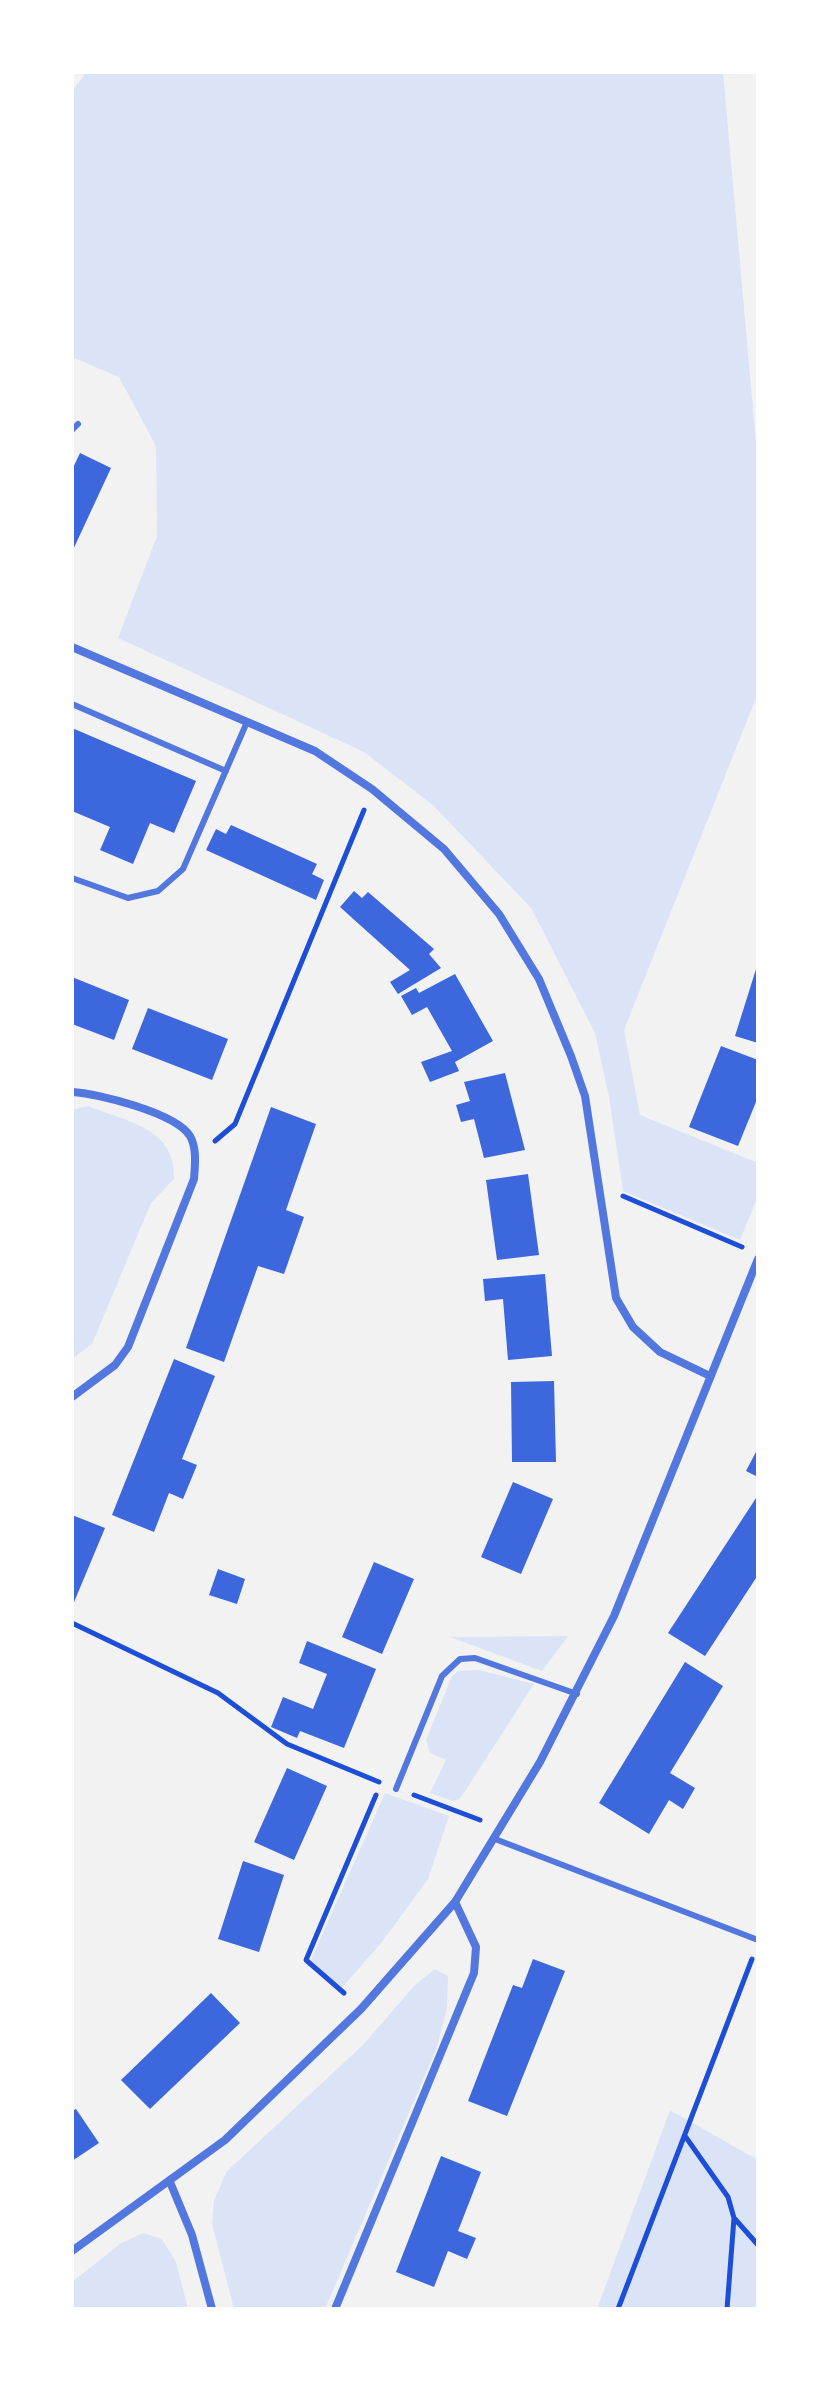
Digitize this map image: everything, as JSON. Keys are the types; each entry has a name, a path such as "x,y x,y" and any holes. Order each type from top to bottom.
{"street":[{"path":"72,647 315,751 372,789 444,849 499,914 539,979 585,1096 616,1298 633,1327 660,1352 710,1376"},
{"path":"72,1092 94,1093 170,1120 189,1135 196,1157 194,1179 128,1347 115,1365 72,1397"},
{"path":"72,2251 225,2140 361,2009 455,1902 495,1839 577,1694 614,1616 758,1259"},
{"path":"335,2309 474,1973 476,1947 455,1902"},
{"path":"170,2182 192,2235 212,2309"}],"lane":[{"path":"72,430 78,424"},
{"path":"72,704 226,771"},
{"path":"72,878 128,898 158,891 183,869 247,722"},
{"path":"396,1789 442,1676 460,1659 475,1658 577,1694"},
{"path":"495,1839 758,1940"}],"path":[{"path":"196,1157 235,1124 372,789"},
{"path":"598,1186 743,1247"},
{"path":"72,1623 218,1693 287,1744 501,1828"},
{"path":"361,2009 306,1960 381,1783"},
{"path":"618,2309 753,1957"},
{"path":"685,2135 728,2197 734,2218 727,2309"},
{"path":"734,2218 758,2245"}],"shaded area":[{"path":"86,72 723,72 758,465 758,693 624,1030 640,1115 758,1163 758,1196 740,1240 623,1191 609,1097 595,1033 531,908 434,806 364,752 118,638 157,536 156,446 119,377 72,357 72,92"},
{"path":"88,1106 147,1129 158,1138 173,1162 174,1179 151,1203 92,1344 72,1359 72,1110"},
{"path":"568,1636 542,1671 450,1637"},
{"path":"479,1670 534,1684 460,1799 453,1801 430,1793 446,1760 430,1753 426,1740 452,1676 458,1671"},
{"path":"385,1793 449,1816 428,1879 382,1942 341,1989 311,1960"},
{"path":"435,1969 448,1976 447,2008 437,2047 325,2309 234,2309 212,2224 214,2200 227,2171 363,2045 415,1985"},
{"path":"670,2110 758,2160 758,2309 597,2309"},
{"path":"143,2233 162,2239 176,2262 188,2309 72,2309 72,2282 120,2244"}],"building":[{"path":"80,453 111,468 72,552 72,470"},
{"path":"72,728 196,781 174,833 150,823 133,864 100,850 110,827 72,811"},
{"path":"231,825 317,864 312,874 324,880 316,900 206,850 216,829 226,834"},
{"path":"354,891 362,898 368,892 434,949 429,954 441,968 398,994 390,982 410,970 340,907"},
{"path":"758,966 758,1043 735,1036"},
{"path":"455,974 493,1041 455,1062 459,1071 430,1082 421,1062 452,1051 427,1007 412,1015 401,996 416,988 419,993"},
{"path":"72,977 129,1000 114,1040 72,1024"},
{"path":"148,1008 228,1039 212,1080 132,1049"},
{"path":"721,1046 758,1060 758,1097 738,1146 689,1127"},
{"path":"505,1073 525,1150 484,1158 474,1119 461,1122 456,1105 470,1101 464,1082"},
{"path":"271,1107 316,1124 286,1210 304,1217 284,1274 258,1266 224,1362 186,1348"},
{"path":"528,1174 539,1255 497,1260 486,1180"},
{"path":"545,1274 552,1356 508,1360 503,1299 485,1301 483,1279"},
{"path":"174,1359 215,1376 182,1459 197,1465 183,1499 169,1493 154,1532 112,1515"},
{"path":"554,1381 556,1462 512,1462 511,1382"},
{"path":"758,1448 758,1477 746,1471"},
{"path":"513,1482 553,1499 521,1574 481,1557"},
{"path":"758,1495 758,1575 705,1656 668,1633"},
{"path":"72,1515 105,1528 72,1607"},
{"path":"374,1562 414,1579 382,1654 342,1637"},
{"path":"218,1569 245,1579 237,1604 209,1595"},
{"path":"307,1641 376,1669 344,1748 300,1731 297,1738 271,1727 283,1697 313,1709 327,1674 299,1663"},
{"path":"685,1662 723,1686 670,1773 695,1788 683,1809 669,1800 649,1834 599,1803"},
{"path":"287,1768 327,1786 294,1860 254,1842"},
{"path":"243,1861 284,1875 259,1952 218,1939"},
{"path":"533,1959 565,1971 507,2116 468,2101 513,1985 522,1988"},
{"path":"211,1993 240,2023 150,2109 121,2080"},
{"path":"76,2109 99,2143 72,2161 72,2111"},
{"path":"441,2156 481,2172 458,2231 476,2238 467,2259 448,2251 434,2287 396,2272"}]}
